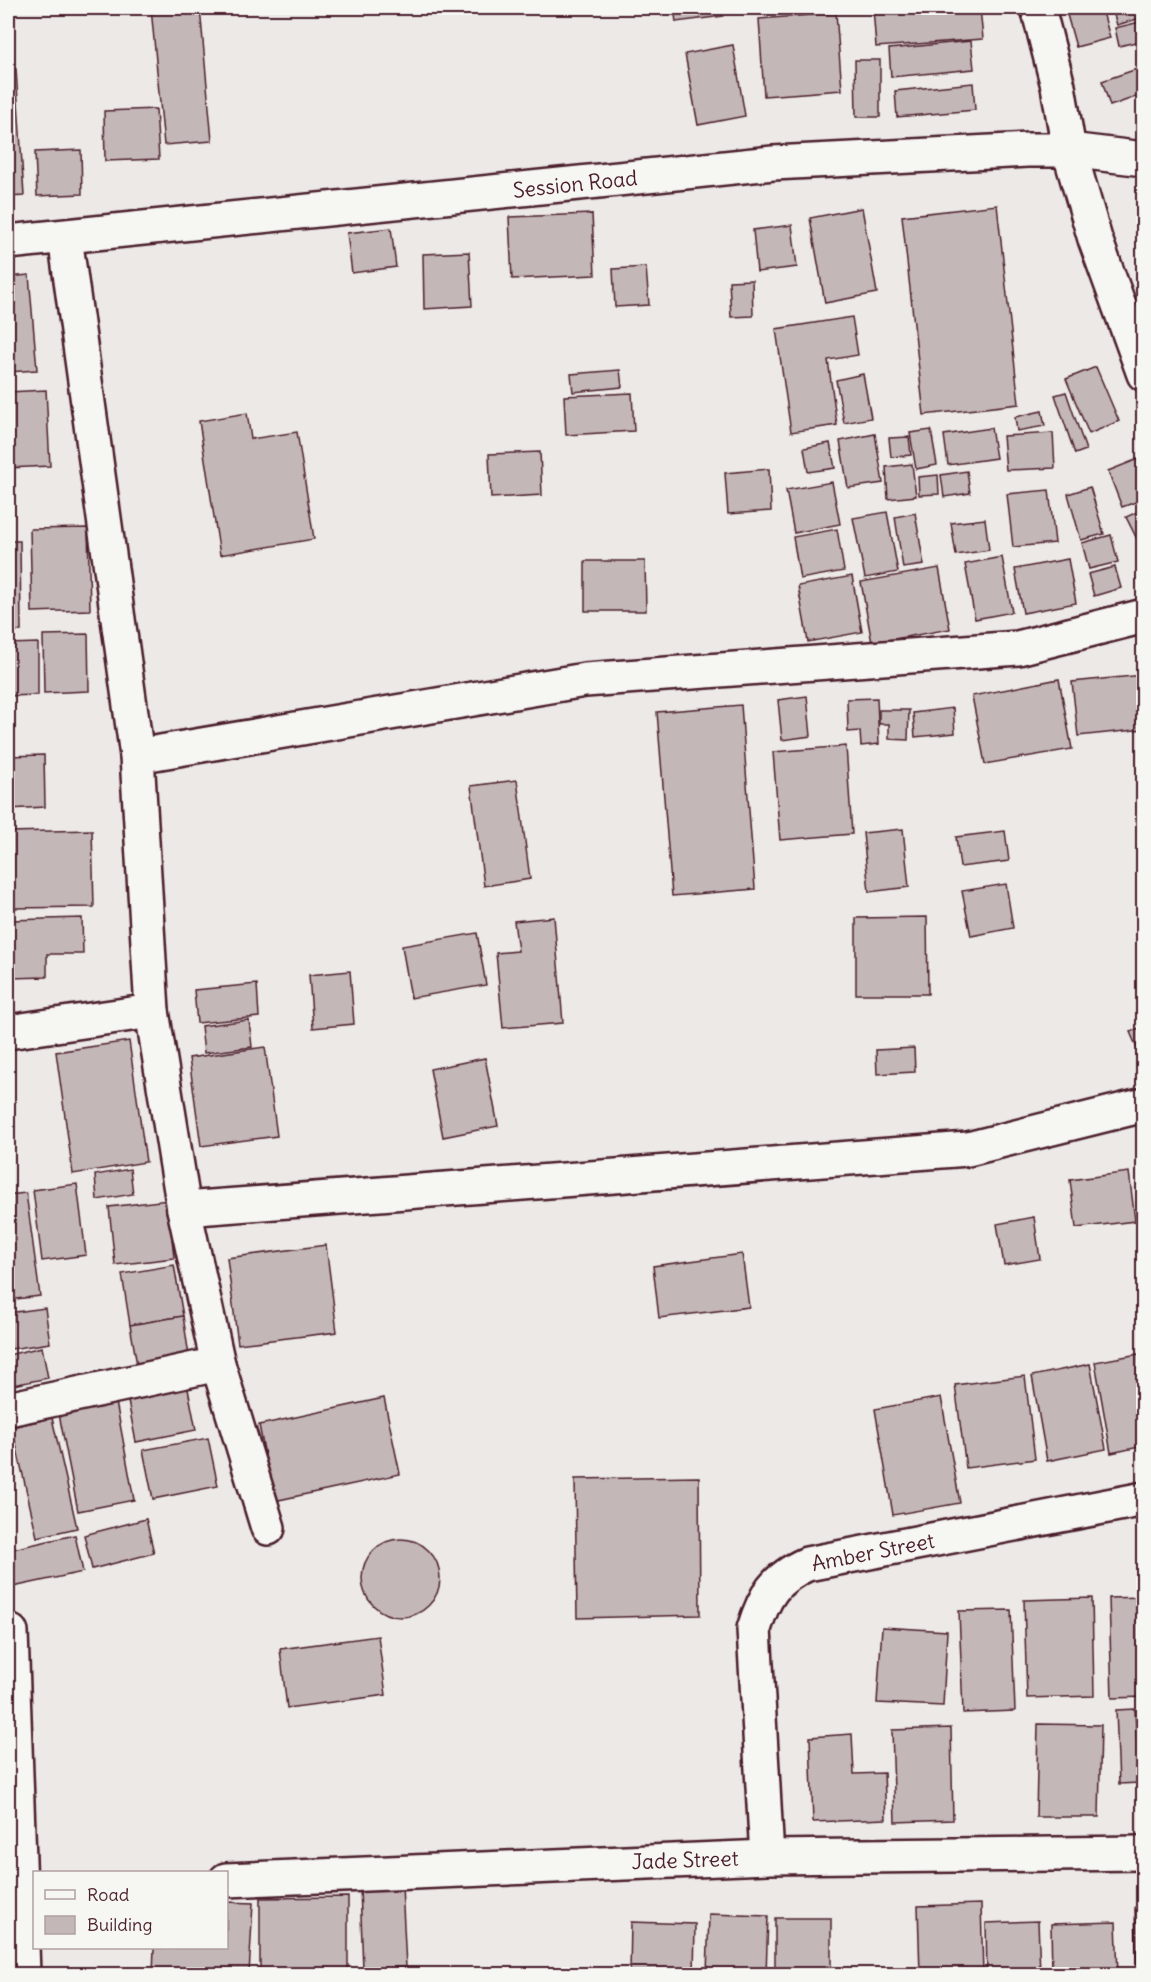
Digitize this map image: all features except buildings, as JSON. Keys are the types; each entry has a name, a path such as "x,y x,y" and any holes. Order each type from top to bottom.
{"street":[{"path":"1038,8 1058,86 1069,150 1095,239 1143,374"},
{"name":"Session Road","path":"8,242 773,164 1069,150 1143,159"},
{"path":"65,237 137,756 152,1011 184,1209 218,1364 268,1528"},
{"path":"137,756 585,680 1018,648 1143,616"},
{"path":"8,1032 152,1011"},
{"path":"184,1209 968,1149 1143,1105"},
{"path":"8,1409 218,1364"},
{"name":"Amber Street","path":"767,1857 754,1629 761,1608 772,1588 789,1572 807,1564 1143,1499"},
{"path":"11,1632 23,1974"},
{"name":"Jade Street","path":"228,1880 767,1857 1143,1853"}]}
